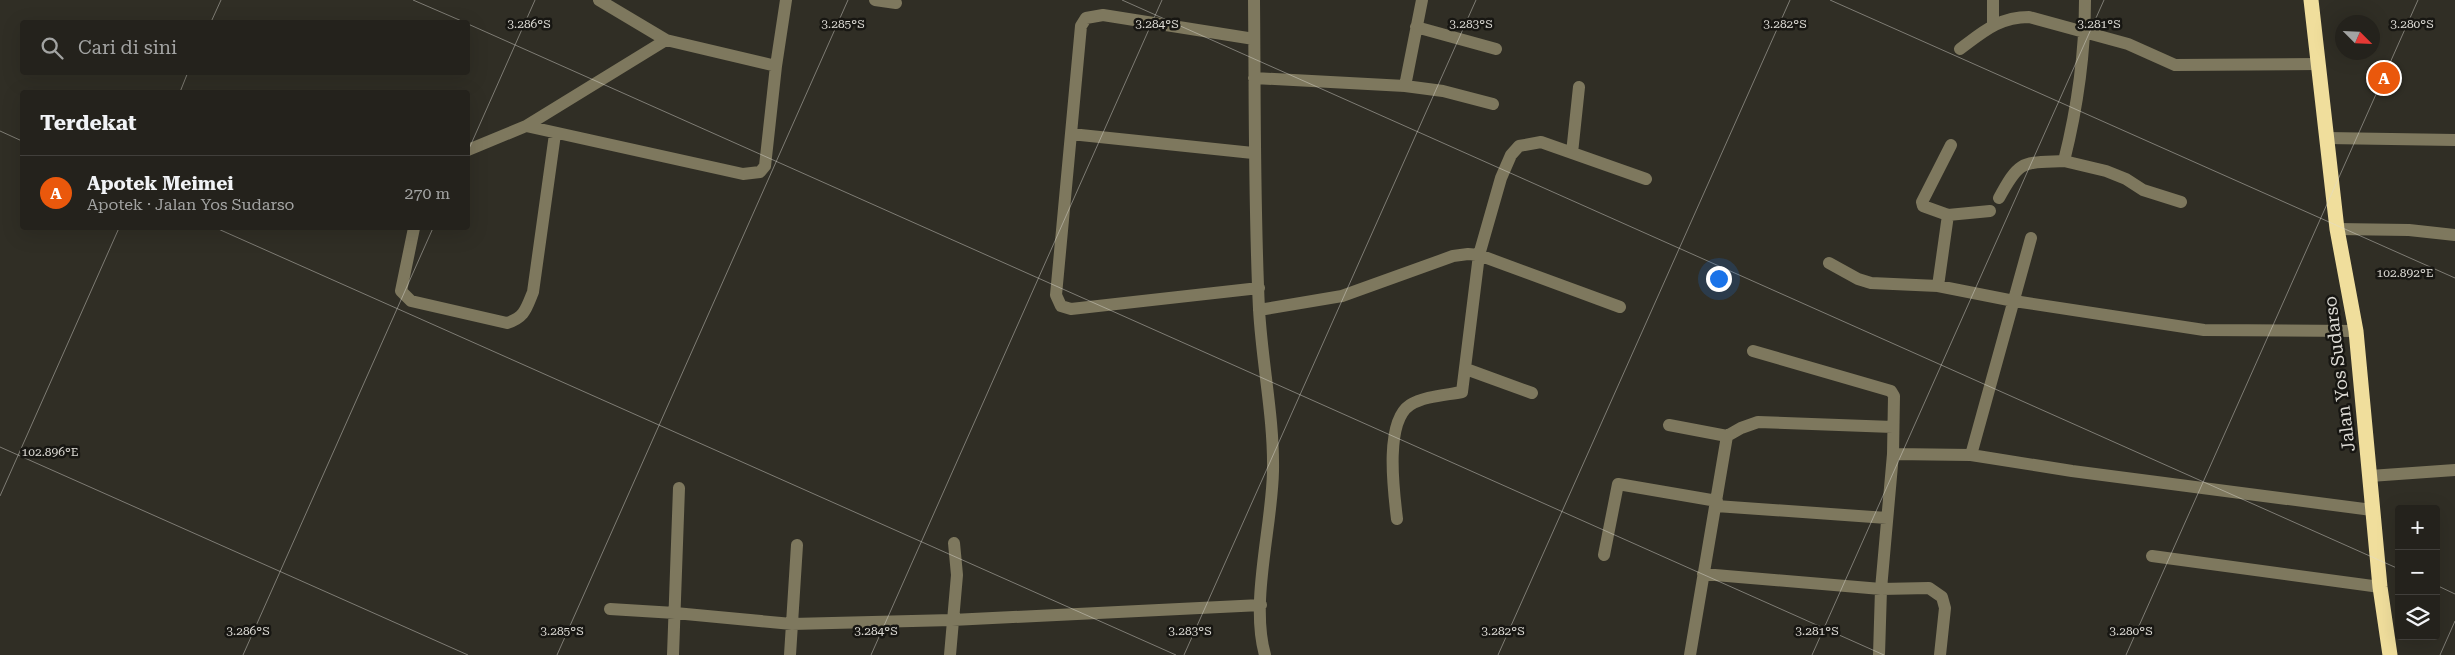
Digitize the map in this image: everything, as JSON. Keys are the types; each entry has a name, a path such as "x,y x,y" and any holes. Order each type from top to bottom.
{"highway":[{"name":"Jalan Yos Sudarso","path":"2311,0 2337,229 2356,331 2380,587 2390,655"}],"street":[{"path":"599,0 666,40 776,66"},
{"path":"526,126 555,134 743,174 760,172 765,166 776,66 786,0"},
{"path":"875,0 896,4"},
{"path":"1254,0 1253,154 1259,310 1272,419 1273,472 1261,605 1265,655"},
{"path":"1405,86 1422,0"},
{"path":"1993,0 1993,26"},
{"path":"2064,161 2086,33 2086,0"},
{"path":"1254,39 1103,15 1086,18 1081,26 1056,296 1061,306 1071,309 1259,288"},
{"path":"1960,49 1993,26 2013,17 2029,17 2128,44 2175,65 2318,64"},
{"path":"1416,28 1496,49"},
{"path":"470,149 526,126 666,40"},
{"path":"1254,78 1405,86 1443,91 1493,104"},
{"path":"1572,153 1579,87"},
{"path":"414,230 401,292 404,296 411,300 507,323 519,319 526,310 533,292 555,134"},
{"path":"1071,134 1253,154"},
{"path":"2327,138 2455,140"},
{"path":"1397,520 1392,478 1395,438 1401,414 1410,404 1462,392 1479,255 1502,178 1512,155 1519,146 1541,142 1646,179"},
{"path":"1951,145 1922,202 1923,206 1948,215 1990,211"},
{"path":"1999,198 2012,174 2020,166 2030,162 2064,161 2106,170 2126,179 2143,190 2181,202"},
{"path":"1938,286 1948,215"},
{"path":"2337,229 2408,230 2455,235"},
{"path":"1972,455 2031,238"},
{"path":"1259,310 1342,296 1453,256 1468,254 1479,255 1620,307"},
{"path":"1829,262 1851,276 1871,283 1938,286 2204,330 2356,331"},
{"path":"1753,351 1891,391 1894,396 1893,454 1881,589 1879,655"},
{"path":"1466,370 1532,393"},
{"path":"1669,425 1727,436 1741,428 1758,422 1893,427"},
{"path":"1690,655 1727,436"},
{"path":"1893,454 1972,455 2072,471 2372,510"},
{"path":"2370,476 2455,470"},
{"path":"1604,555 1618,484 1716,503 1887,518"},
{"path":"673,655 679,488"},
{"path":"950,655 958,575 954,543"},
{"path":"790,655 797,545"},
{"path":"2152,556 2380,587"},
{"path":"1703,574 1881,589 1929,588 1942,597 1945,608 1940,655"},
{"path":"610,610 675,613 792,624 952,620 1261,605"}],"place":[{"name":"Apotek Meimei","path":"2384,78"}]}
